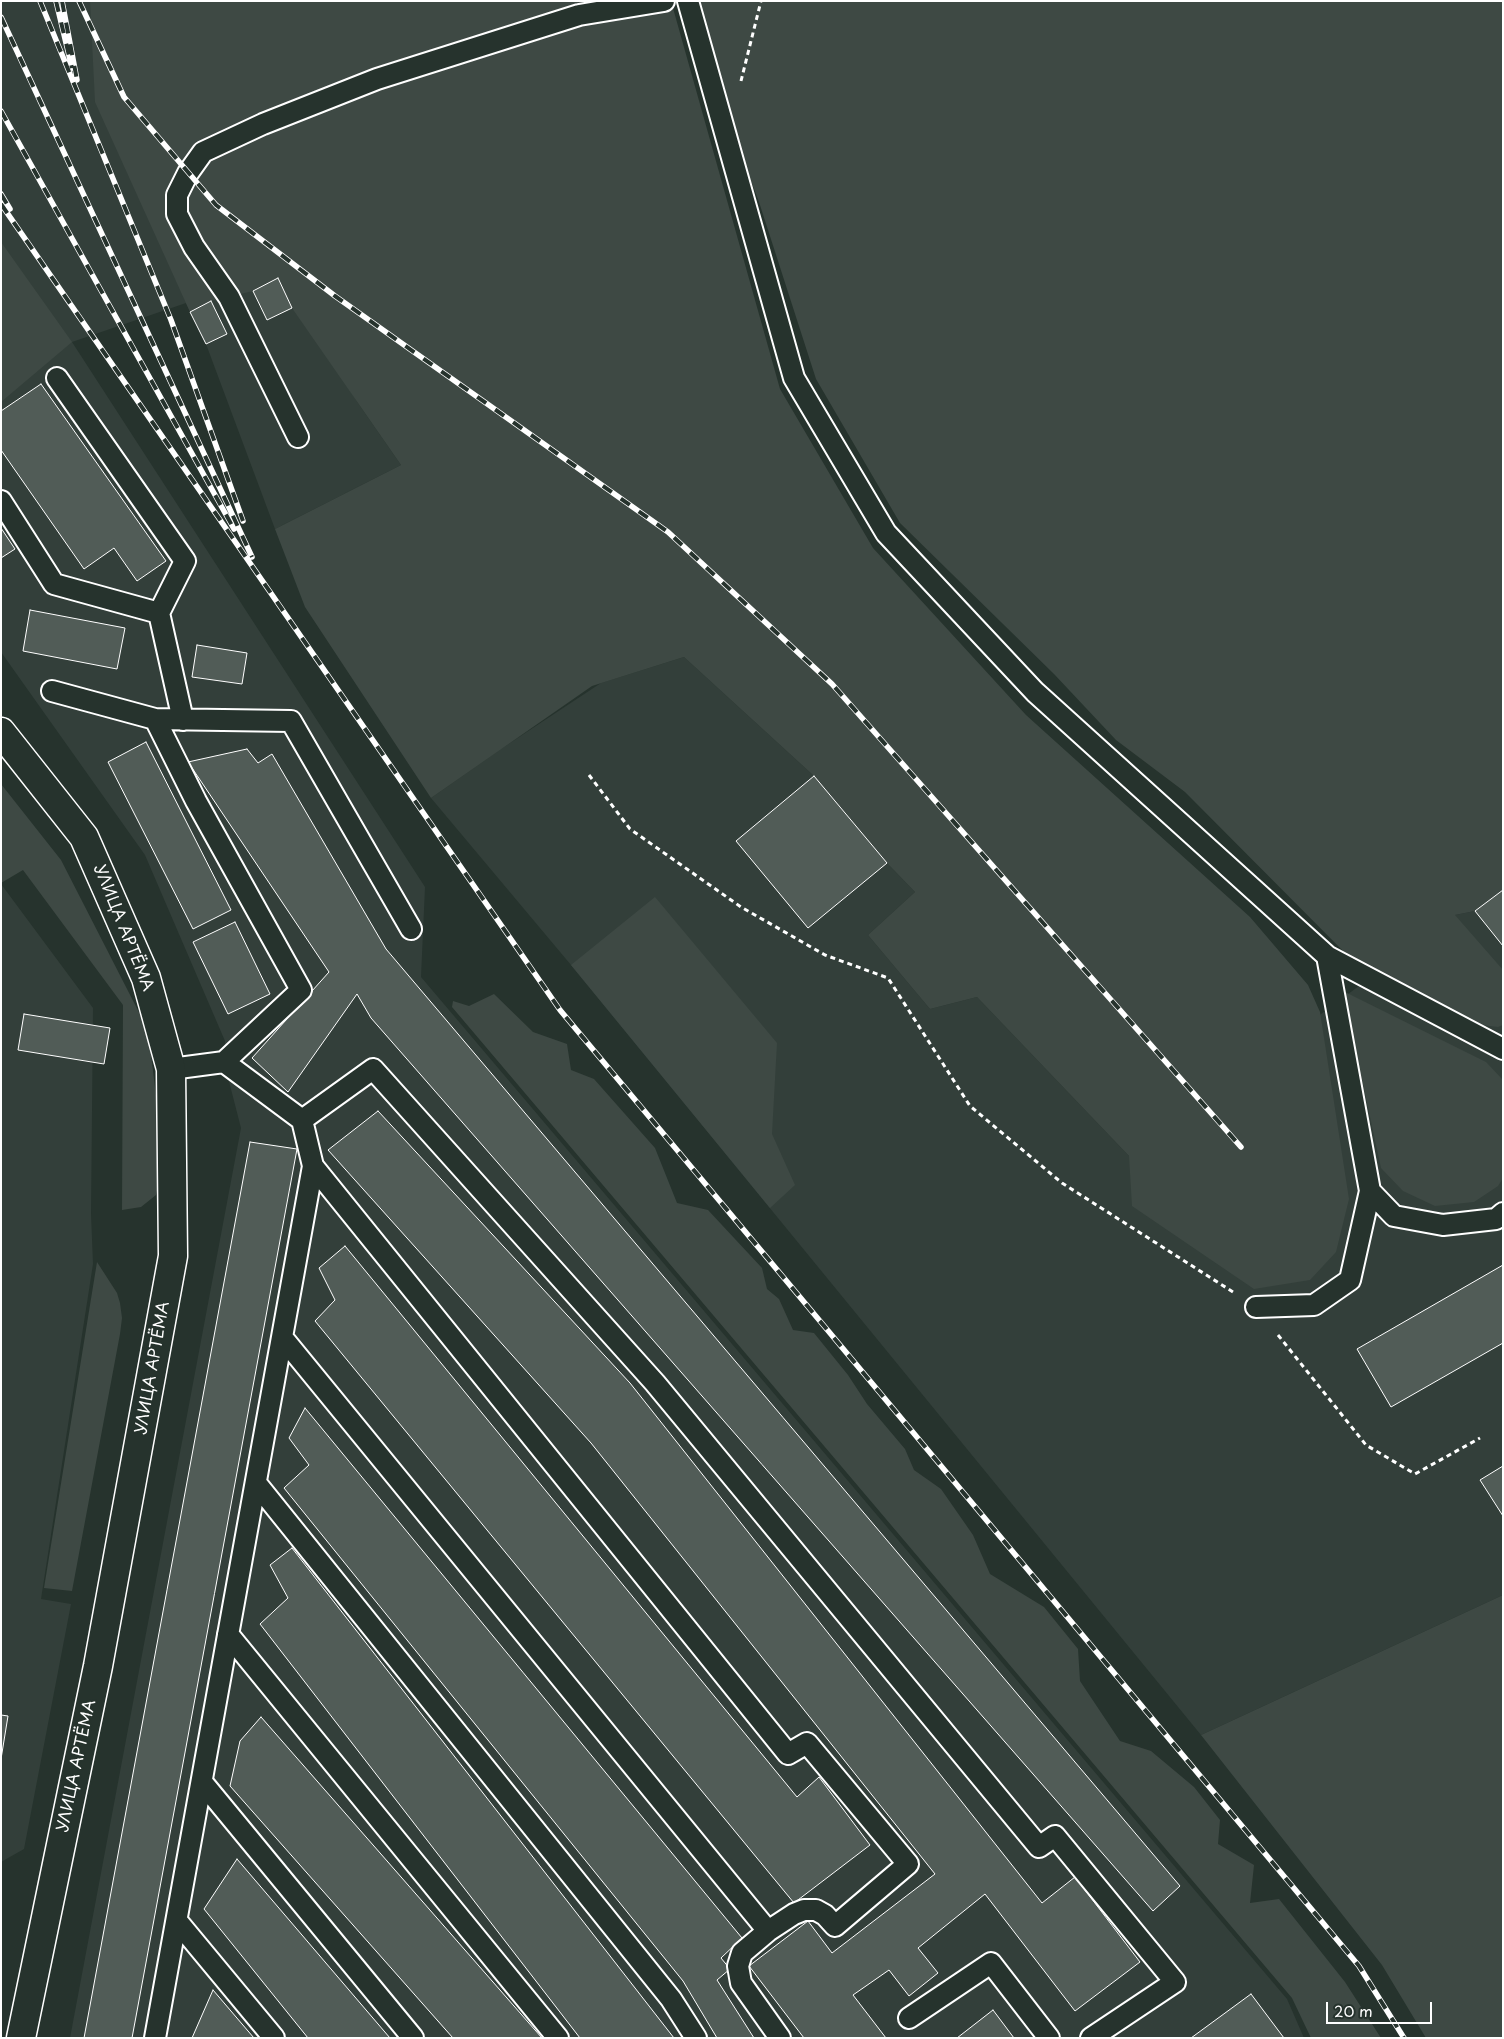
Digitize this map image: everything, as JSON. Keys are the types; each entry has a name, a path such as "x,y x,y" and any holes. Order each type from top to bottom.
{"street":[{"name":"УЛИЦА АРТЁМА","path":"1,732 84,837 146,978 171,1069 173,1256 98,1666 20,2038"}],"lane":[{"path":"298,437 229,297 194,247 177,214 177,195 188,173 203,152 263,124 377,79 579,15 664,1"},
{"path":"688,1 794,378 886,533 1035,692 1326,956 1503,1049"},
{"path":"57,378 185,561 159,613 182,720"},
{"path":"1,501 54,584 159,613"},
{"path":"52,691 155,719 291,721 411,929"},
{"path":"155,719 196,801 301,990 224,1062 171,1069"},
{"path":"1256,1307 1314,1305 1350,1280 1370,1191 1326,956"},
{"path":"156,2038 312,1166 302,1120 224,1062"},
{"path":"302,1120 373,1069 656,1383 1040,1847 1055,1836 1175,1982 1091,2038"},
{"path":"312,1166 788,1754 807,1742 908,1864 835,1926 825,1915 816,1910 804,1910 794,1914 768,1931 742,1953 738,1966 741,1984 780,2038"},
{"path":"1370,1191 1394,1216 1443,1225 1496,1219 1503,1214"},
{"path":"282,1337 768,1931"},
{"path":"256,1483 671,1999 696,2038"},
{"path":"228,1634 558,2038"},
{"path":"202,1782 413,2038"},
{"path":"177,1921 274,2038"},
{"path":"909,2018 991,1963 1049,2038"}],"path":[{"path":"740,83 761,1"},
{"path":"589,775 630,830 741,907 825,955 888,978 970,1106 1062,1183 1256,1307 1366,1446 1415,1474 1480,1438"}],"shaded area":[{"path":"1,1 96,1 277,271 358,403 401,465 275,529 206,344 186,303 72,342 425,887 421,977 1287,1999 1304,2038 70,2038 241,1128 224,1062 225,1041 145,855 1,652"},
{"path":"90,1 671,1 780,389 873,548 1026,715 1250,917 1308,985 1320,1012 1349,1199 1336,1252 1310,1280 1254,1289 1132,1206 1129,1156 977,997 930,1009 868,935 915,892 887,863 814,776 684,657 592,686 431,798 305,607 275,529 401,465 292,308 278,279 253,291 211,301 190,312 95,102"},
{"path":"699,1 1503,1 1503,890 1475,911 1455,915 1503,970 1503,1025 1498,1027 1474,1024 1351,959 1185,792 1116,740 1054,674 900,523 816,379 748,173"},
{"path":"1,242 72,342 1,402"},
{"path":"684,657 814,776 887,863 915,892 868,935 930,1009 977,997 1129,1156 1455,915 1475,911 1503,890 1503,1595 1201,1735 571,965 431,798 601,683"},
{"path":"1,784 61,860 148,1030 164,1161 156,1195 141,1207 122,1210 123,1005 23,870 1,883"},
{"path":"1,884 93,1008 91,1214 93,1264 41,1599 71,1604 24,1849 1,1862"},
{"path":"655,897 777,1043 772,1134 795,1185 770,1208 571,965"},
{"path":"1343,991 1486,1062 1502,1079 1503,1178 1498,1186 1474,1202 1435,1206 1403,1191 1381,1168"},
{"path":"494,994 533,1032 567,1044 571,1070 594,1079 655,1148 677,1203 708,1210 762,1268 767,1289 779,1299 793,1330 814,1333 848,1375 867,1404 905,1449 914,1470 941,1489 973,1535 990,1574 1044,1607 1078,1649 1080,1681 1120,1741 1151,1751 1194,1787 1220,1820 1218,1844 1254,1865 1250,1903 1279,1899 1345,1982 1381,2038 1311,2038 1292,1998 452,1007 453,1001 469,1006"},
{"path":"97,1262 117,1293 122,1318 120,1334 72,1591 44,1588"},
{"path":"1503,1595 1503,2038 1426,2038 1382,1965 1201,1735"}],"building":[{"path":"278,278 292,308 267,320 253,291"},
{"path":"211,301 227,334 206,344 190,312"},
{"path":"41,384 166,561 137,581 114,548 84,569 1,450 1,411"},
{"path":"1,528 15,549 1,558"},
{"path":"30,610 125,628 117,669 23,651"},
{"path":"197,645 247,653 242,684 192,677"},
{"path":"146,742 231,910 193,929 108,762"},
{"path":"247,749 258,763 272,754 386,949 1180,1886 1153,1911 371,1018 357,994 288,1092 252,1058 329,972 188,762"},
{"path":"814,776 887,863 808,928 736,841"},
{"path":"1503,890 1503,946 1475,911"},
{"path":"235,922 270,994 228,1014 193,942"},
{"path":"24,1014 110,1028 104,1064 18,1050"},
{"path":"378,1111 630,1383 1042,1903 1075,1877 1140,1962 1075,2011 985,1894 918,1948 938,1973 909,1996 889,1970 853,1995 886,2038 804,2038 749,1966 808,1921 832,1953 935,1874 591,1443 328,1150"},
{"path":"250,1142 297,1149 132,2038 84,2038"},
{"path":"345,1246 797,1797 819,1777 870,1845 794,1903 315,1321 335,1300 319,1268"},
{"path":"1503,1265 1503,1343 1391,1407 1357,1349"},
{"path":"305,1408 742,1938 721,1958 730,1969 717,1980 754,2038 717,2038 683,1981 284,1488 309,1465 289,1438"},
{"path":"1503,1466 1503,1516 1480,1480"},
{"path":"292,1548 674,2038 580,2038 260,1624 288,1598 270,1565"},
{"path":"1,1715 8,1716 1,1759"},
{"path":"261,1717 542,2038 453,2038 230,1786 240,1741"},
{"path":"237,1859 390,2038 308,2038 204,1909"},
{"path":"213,1990 254,2038 192,2038"},
{"path":"1251,1994 1284,2038 1191,2038"},
{"path":"993,2010 1014,2038 957,2038"}],"railway":[{"path":"40,1 171,320 243,521"},
{"path":"56,1 72,68"},
{"path":"62,1 77,80"},
{"path":"79,1 124,97 216,205 335,296 668,532 832,684 1241,1147"},
{"path":"1,17 252,557"},
{"path":"1,111 234,529"},
{"path":"1,194 10,209"},
{"path":"1,204 560,1010 1359,1966 1404,2038"}]}
